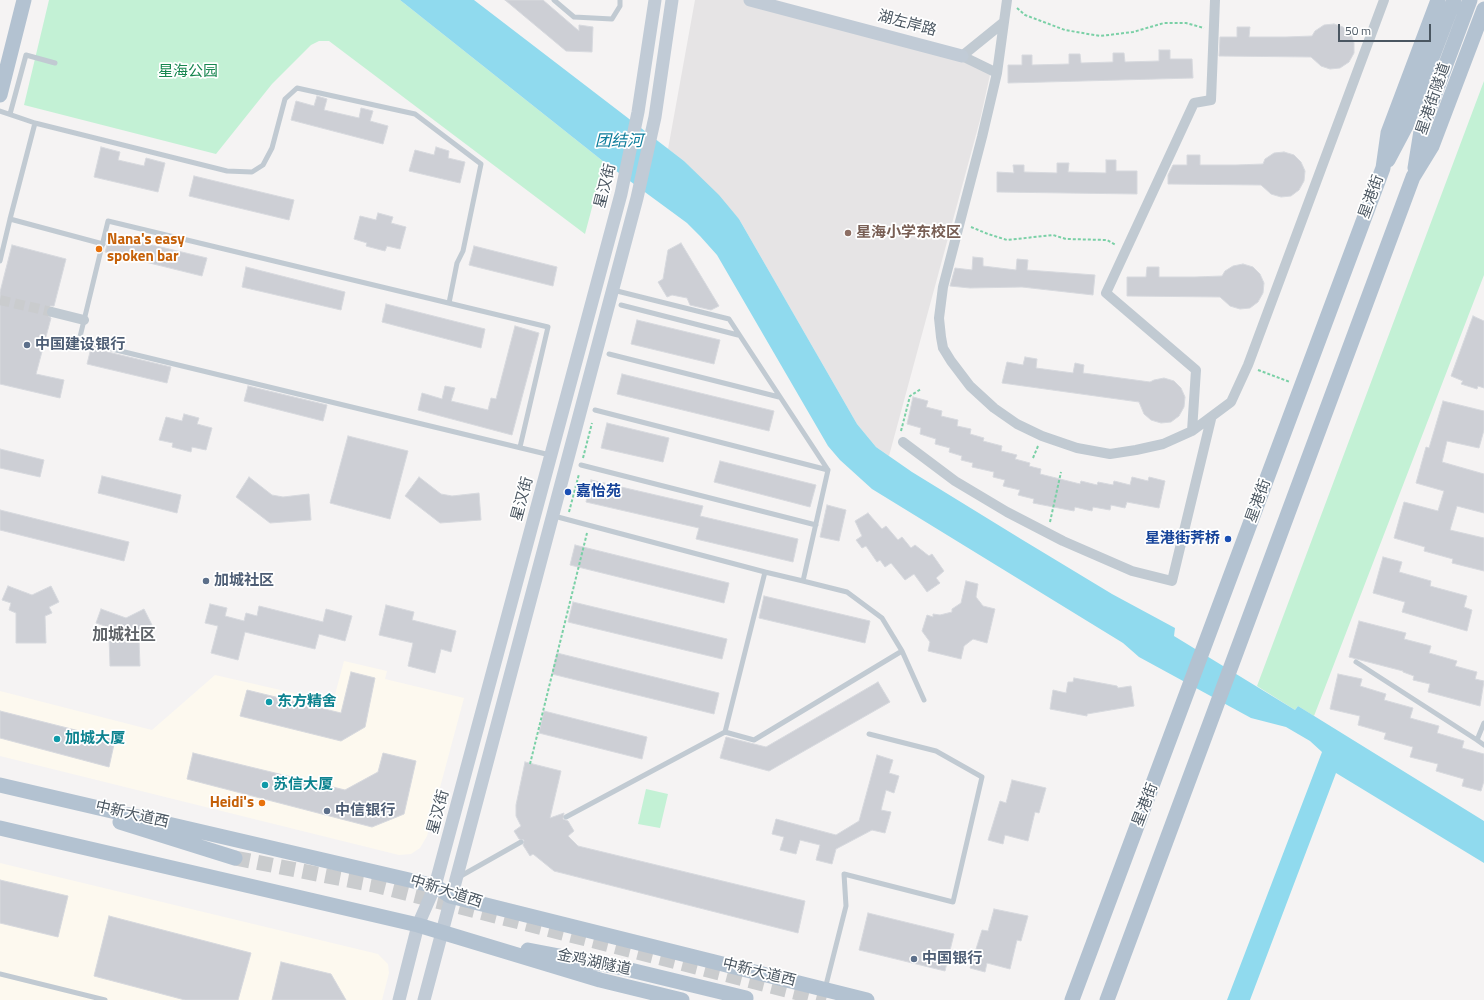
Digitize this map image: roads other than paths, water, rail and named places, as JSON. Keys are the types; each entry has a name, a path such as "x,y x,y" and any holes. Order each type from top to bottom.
{"main road":[{"path":"0,95 24,0"},
{"name":"星汉街","path":"399,1000 418,925 435,886 621,194 638,112 654,0"},
{"path":"424,1000 450,896 457,879 637,198 654,117 672,0"},
{"name":"湖左岸路","path":"750,0 962,56"},
{"name":"星港街","path":"1072,1000 1383,168 1388,133 1438,0"},
{"name":"星港街隧道","path":"1383,168 1406,126 1454,0"},
{"name":"星港街隧道","path":"1413,177 1421,131 1470,0"},
{"name":"星港街","path":"1108,1000 1413,177 1432,146 1484,9"},
{"path":"4,785 236,858"},
{"name":"中新大道西","path":"4,785 435,886 450,896 867,1000"},
{"path":"0,828 418,925 600,980 682,1000"},
{"name":"金鸡湖隧道","path":"441,933 622,968 746,998"}],"street":[{"path":"1192,432 1196,370 1106,293 1194,102 1210,100 1215,0"},
{"path":"1011,2 1004,22 997,73 943,287 939,318 940,336 943,348 970,386 994,408 1017,424 1042,436 1077,448 1110,454 1163,444 1192,432 1211,419 1231,402 1248,365 1384,0"},
{"path":"997,73 962,56 1004,22"},
{"path":"52,312 84,320"},
{"path":"903,442 955,481 1047,533 1132,571 1172,581 1211,419"}],"lane":[{"path":"554,0 574,17 612,19 620,6 620,0"},
{"path":"10,114 26,55 55,63"},
{"path":"0,111 34,123 227,171 252,172 263,165 272,148 285,99 297,88 415,114 481,164 463,251 457,262 449,303"},
{"path":"0,259 34,123"},
{"path":"10,219 103,244"},
{"path":"520,447 548,327 108,221 79,340 551,455"},
{"path":"613,290 729,319 738,335 828,470 803,581"},
{"path":"621,306 738,335"},
{"path":"609,354 779,397"},
{"path":"595,410 828,470"},
{"path":"581,465 816,525"},
{"path":"552,516 764,572 847,592 882,618 902,651 924,700"},
{"path":"725,732 764,572"},
{"path":"566,817 725,732 754,740 902,651"},
{"path":"1356,662 1484,745"},
{"path":"1477,740 1484,723"},
{"path":"825,989 846,906 844,874 953,902 982,777 936,751 869,734"},
{"path":"457,879 521,842"},
{"path":"0,974 105,1000"}],"water":[{"name":"团结河","path":"400,0 474,0 684,161 719,195 739,219 857,424 876,447 912,472 1021,539 1112,594 1175,628 1174,636 1295,710 1298,706 1484,821 1484,863 1336,773 1250,1000 1227,1000 1322,752 1310,741 1286,727 1251,718 1139,657 1123,643 872,489 840,460 828,446 717,255 700,236 687,223 604,162"}],"tunnel":[{"path":"0,300 52,312"},
{"path":"235,858 374,885 826,1000"}],"place":[{"name":"星海小学东校区","path":"848,233"},
{"name":"Nana's easy spoken bar","path":"99,249"},
{"name":"中国建设银行","path":"27,345"},
{"name":"嘉怡苑","path":"568,492"},
{"name":"星港街荠桥","path":"1228,539"},
{"name":"加城社区","path":"206,581"},
{"name":"东方精舍","path":"269,702"},
{"name":"加城大厦","path":"57,739"},
{"name":"苏信大厦","path":"265,785"},
{"name":"Heidi's","path":"262,803"},
{"name":"中信银行","path":"327,811"},
{"name":"中国银行","path":"914,959"}],"district":[{"name":"加城社区","path":"124,636"}],"park label":[{"name":"星海公园","path":"188,72"}]}
